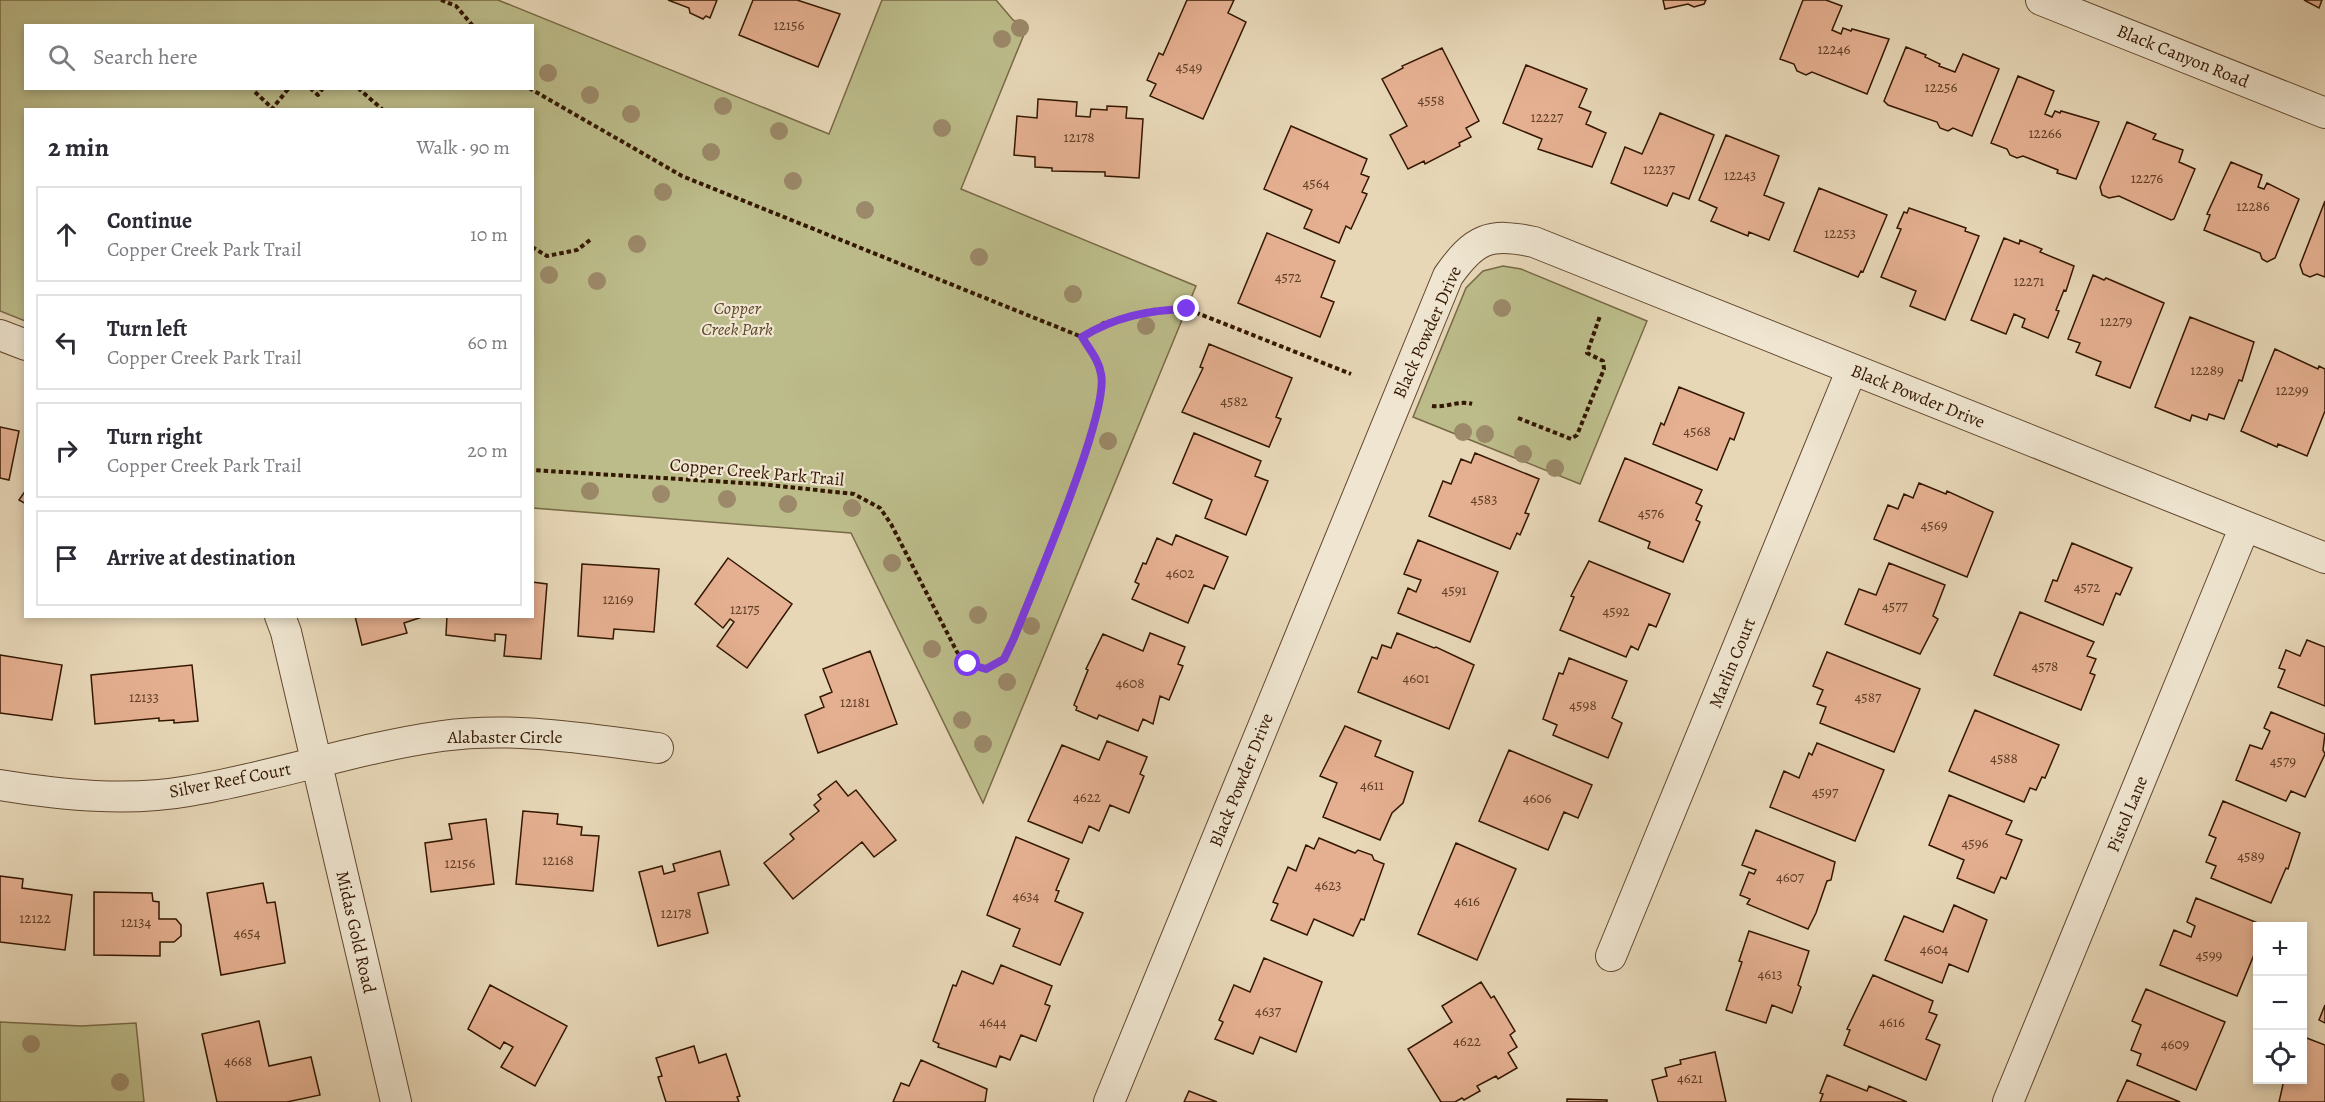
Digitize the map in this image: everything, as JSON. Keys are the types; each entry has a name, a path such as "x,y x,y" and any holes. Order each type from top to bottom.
{"street":[{"name":"Black Canyon Road","path":"2042,0 2325,113"},
{"name":"Black Powder Drive","path":"1109,1102 1448,276 1465,252 1488,239 1509,236 1534,242 2325,558"},
{"path":"0,335 24,344"},
{"name":"Marlin Court","path":"1611,956 1852,369"},
{"name":"Pistol Lane","path":"2008,1102 2245,526"},
{"name":"Midas Gold Road","path":"281,618 317,762 396,1102"},
{"name":"Alabaster Circle","path":"317,762 443,736 484,734 567,737 658,748"},
{"name":"Silver Reef Court","path":"0,785 85,796 138,796 189,792 317,762"}],"path":[{"path":"441,0 456,6 471,24"},
{"path":"273,108 287,90"},
{"path":"360,90 381,108"},
{"path":"532,90 682,176 1082,337 1104,323 1151,310 1187,309 1351,374"},
{"path":"255,92 271,108"},
{"path":"534,248 547,256 577,250 590,240"},
{"path":"1518,418 1571,439 1577,435 1604,369 1603,361 1587,353 1600,316"},
{"name":"Copper Creek Park Trail","path":"534,471 760,484 854,494 880,508 891,524 957,652 968,664 986,669 1004,659 1014,638 1094,424 1101,393 1102,375 1082,337"},
{"path":"1432,406 1440,407 1458,402 1472,404"}],"green space":[{"name":"Copper Creek Park","path":"0,0 498,0 829,134 882,0 996,0 1013,20 1027,27 961,189 1196,286 983,803 851,533 534,508 534,108 24,108 24,321 0,311"},
{"path":"1503,266 1521,269 1647,321 1580,484 1413,417 1466,288 1483,271"},
{"path":"0,1022 81,1026 136,1023 144,1102 0,1102"}],"building":[{"path":"668,0 717,0 710,18 706,16 703,19 690,13 689,8"},
{"path":"753,0 797,0 840,14 818,67 739,35"},
{"path":"1187,0 1234,0 1228,13 1246,22 1203,119 1150,96 1156,84 1147,80 1159,53 1163,55"},
{"path":"1663,0 1706,0 1704,4 1694,7 1688,4 1665,9"},
{"path":"1803,0 1826,0 1842,6 1832,30 1841,34 1843,28 1851,31 1852,29 1889,39 1867,94 1812,72 1806,75 1797,71 1794,64 1780,59"},
{"path":"2304,0 2322,0 2319,8"},
{"path":"1906,47 1926,55 1925,57 1940,64 1939,66 1955,72 1963,54 1999,69 1972,136 1953,128 1948,131 1940,128 1937,122 1888,105 1884,101"},
{"path":"1442,48 1479,121 1466,128 1471,137 1459,143 1460,146 1425,164 1424,161 1408,169 1390,135 1407,126 1382,79 1403,68 1402,66"},
{"path":"1526,65 1587,89 1579,107 1591,112 1586,124 1606,133 1592,167 1538,149 1542,139 1503,123"},
{"path":"2018,76 2054,91 2045,114 2052,117 2055,111 2060,113 2061,111 2099,122 2076,179 2057,173 2058,170 2023,156 2017,158 2010,155 2007,149 1991,143"},
{"path":"1038,99 1077,102 1076,116 1090,117 1091,109 1107,110 1107,106 1127,107 1126,118 1143,119 1139,178 1105,176 1105,172 1052,171 1052,168 1035,167 1035,157 1014,155 1017,116 1037,118"},
{"path":"1660,113 1714,135 1689,199 1673,193 1667,206 1611,183 1625,147 1642,154"},
{"path":"2127,122 2156,134 2153,139 2183,150 2179,162 2195,169 2174,219 2171,220 2119,196 2109,198 2102,195 2100,187"},
{"path":"1291,126 1367,159 1361,174 1369,177 1362,192 1367,194 1351,229 1346,226 1339,243 1304,228 1312,210 1264,189"},
{"path":"1726,135 1779,156 1764,195 1784,203 1769,240 1749,232 1748,236 1711,221 1717,208 1699,200"},
{"path":"2231,162 2262,175 2258,187 2264,189 2267,183 2299,199 2275,258 2267,262 2262,259 2260,253 2204,230 2210,215 2207,214"},
{"path":"1819,188 1887,215 1863,272 1861,271 1858,277 1794,251"},
{"path":"2325,201 2325,277 2317,274 2310,277 2303,274 2300,265"},
{"path":"1909,208 1966,228 1965,231 1979,236 1945,320 1910,306 1916,291 1881,277 1901,229 1897,228 1904,212 1907,213"},
{"path":"1267,233 1335,261 1321,297 1334,302 1320,337 1238,303"},
{"path":"2004,238 2019,244 2020,240 2042,249 2040,252 2074,266 2066,291 2064,290 2056,310 2059,311 2048,338 2022,327 2025,319 2014,314 2006,334 1971,320"},
{"path":"2093,275 2104,280 2106,278 2164,303 2130,388 2096,375 2101,362 2076,352 2080,343 2068,339"},
{"path":"2190,317 2254,342 2242,381 2239,380 2224,419 2209,414 2207,420 2192,415 2190,421 2155,407"},
{"path":"1209,344 1292,378 1276,417 1281,419 1269,447 1182,412 1203,368 1200,367"},
{"path":"2275,349 2318,369 2319,366 2325,369 2325,411 2307,456 2278,444 2277,447 2241,431"},
{"path":"1679,387 1744,413 1734,440 1730,438 1717,470 1653,444 1661,423 1664,425"},
{"path":"0,427 19,431 9,480 0,478"},
{"path":"1194,433 1261,461 1255,476 1268,481 1246,535 1205,518 1212,500 1173,483"},
{"path":"1475,453 1539,479 1525,513 1529,514 1520,535 1517,533 1510,549 1429,516 1443,481 1451,484 1461,459 1471,463"},
{"path":"1625,458 1702,490 1696,503 1702,506 1696,520 1700,522 1683,562 1648,548 1650,542 1599,521"},
{"path":"1919,483 1946,494 1947,491 1993,512 1967,577 1874,539 1888,505 1898,509 1904,494 1913,498"},
{"path":"24,493 24,503 19,500"},
{"path":"1176,535 1228,557 1214,589 1204,585 1188,623 1132,599 1139,584 1135,582 1157,538 1172,545"},
{"path":"1418,540 1498,572 1470,642 1398,613 1408,588 1416,592 1421,580 1404,574"},
{"path":"2072,543 2132,568 2120,595 2116,593 2103,625 2045,601 2053,580 2057,581"},
{"path":"728,558 792,604 747,668 717,646 734,622 730,619 723,628 695,604"},
{"path":"1589,561 1670,594 1656,627 1649,624 1638,650 1631,646 1626,657 1560,630 1574,597 1571,596"},
{"path":"1889,563 1945,585 1933,616 1938,619 1920,654 1845,624 1859,589 1876,595"},
{"path":"582,564 659,569 654,632 614,629 613,639 578,636"},
{"path":"534,582 547,584 541,659 504,656 506,635 495,634 495,641 446,635 447,618 534,618"},
{"path":"2020,612 2094,642 2087,656 2096,659 2090,673 2095,675 2081,710 1994,675"},
{"path":"355,618 419,618 404,623 407,633 362,645"},
{"path":"1150,633 1185,647 1178,664 1183,666 1169,700 1160,696 1153,724 1143,719 1138,731 1099,715 1097,719 1076,710 1077,707 1074,705 1088,670 1086,669 1103,634 1143,651"},
{"path":"1397,633 1436,647 1474,665 1449,729 1358,692 1372,657 1377,659 1382,645 1391,648"},
{"path":"2307,640 2325,647 2325,706 2278,687 2285,670 2279,668 2286,650 2300,656"},
{"path":"870,651 897,724 818,753 805,715 824,707 820,697 832,692 823,669"},
{"path":"1827,652 1920,689 1894,752 1820,723 1826,707 1817,704 1823,690 1813,686"},
{"path":"0,655 62,665 52,720 0,713"},
{"path":"1569,658 1627,681 1612,718 1622,723 1608,758 1553,735 1557,725 1543,719 1559,673 1563,674"},
{"path":"192,665 198,721 174,723 174,720 159,721 159,718 95,724 91,675"},
{"path":"1975,710 2059,745 2045,778 2042,777 2036,790 2030,788 2024,802 1949,771"},
{"path":"2271,712 2325,734 2323,750 2325,754 2305,797 2291,791 2286,801 2236,780 2250,745 2262,749 2270,731 2264,728"},
{"path":"1345,726 1381,741 1375,756 1413,772 1403,803 1392,813 1380,840 1323,817 1337,783 1320,776"},
{"path":"1107,741 1147,757 1140,774 1144,776 1129,813 1110,805 1099,831 1089,826 1082,843 1028,821 1062,745 1099,760"},
{"path":"1817,743 1884,770 1855,841 1770,807 1784,771 1799,778 1809,753 1812,755"},
{"path":"1509,750 1592,785 1578,818 1564,812 1548,850 1479,821"},
{"path":"836,781 848,796 856,790 896,840 874,857 862,842 793,899 764,863 794,839 790,834 819,811 814,805 821,799 818,795"},
{"path":"1949,795 2012,821 2006,834 2022,840 2006,879 2001,877 1994,893 1957,878 1964,860 1929,845"},
{"path":"2223,801 2300,833 2288,869 2286,868 2271,903 2211,878 2216,866 2206,862 2216,838 2209,835"},
{"path":"523,811 558,814 557,824 582,827 581,835 599,836 593,891 516,884"},
{"path":"486,819 494,884 431,892 425,843 452,839 449,824"},
{"path":"1756,830 1835,862 1831,880 1827,881 1808,929 1747,904 1750,899 1740,895 1749,872 1754,874 1756,870 1742,865"},
{"path":"1016,837 1069,859 1056,890 1059,891 1055,901 1083,913 1060,965 1013,946 1020,929 987,915"},
{"path":"1319,838 1355,853 1358,850 1372,855 1374,860 1384,864 1364,920 1361,919 1353,936 1314,919 1307,935 1271,920 1278,904 1273,902 1288,867 1296,871 1306,845 1314,849"},
{"path":"1456,843 1516,869 1477,960 1418,934"},
{"path":"720,851 729,885 698,893 708,933 658,946 639,872 662,866 664,874 675,871 673,864"},
{"path":"0,876 23,879 22,888 72,895 65,950 0,942"},
{"path":"263,883 267,903 275,902 285,963 221,975 207,893"},
{"path":"94,892 152,893 153,901 159,902 159,919 176,919 181,925 181,936 174,942 160,942 160,956 94,955"},
{"path":"2196,898 2255,922 2253,922 2253,957 2237,996 2160,965 2174,930 2191,937 2195,926 2187,922"},
{"path":"1954,905 1987,920 1968,972 1949,964 1942,983 1885,960 1904,916 1943,932"},
{"path":"1749,931 1809,951 1798,985 1801,987 1792,1013 1772,1005 1766,1023 1726,1010 1742,962 1739,961"},
{"path":"1264,958 1322,982 1296,1052 1260,1037 1253,1054 1215,1039 1223,1022 1219,1020 1234,985 1250,992"},
{"path":"1001,965 1052,986 1045,1004 1050,1006 1036,1041 1021,1035 1010,1060 1000,1056 996,1067 938,1047 939,1044 933,1041 953,985 956,986 962,971 993,984"},
{"path":"1873,975 1933,1001 1929,1012 1937,1015 1926,1039 1940,1045 1926,1080 1844,1045 1850,1030 1847,1029"},
{"path":"1481,982 1491,998 1494,996 1515,1031 1510,1035 1517,1047 1508,1053 1517,1068 1498,1079 1496,1076 1477,1086 1480,1091 1464,1100 1462,1098 1455,1102 1441,1102 1408,1049 1452,1022 1442,1006"},
{"path":"490,985 567,1026 535,1086 501,1067 513,1047 504,1042 500,1049 468,1029"},
{"path":"2146,989 2225,1022 2196,1090 2137,1065 2141,1054 2131,1050 2141,1025 2132,1021"},
{"path":"2325,1005 2325,1023 2319,1020"},
{"path":"259,1021 269,1066 311,1057 320,1095 287,1102 217,1102 202,1034"},
{"path":"2307,1038 2325,1045 2325,1102 2279,1102 2283,1084 2307,1084"},
{"path":"694,1046 699,1063 726,1054 740,1096 737,1097 739,1102 666,1102 658,1077 662,1076 656,1058"},
{"path":"1715,1052 1726,1102 1658,1102 1652,1080 1667,1076 1665,1068 1681,1064 1680,1060"},
{"path":"921,1060 987,1089 985,1102 893,1102 901,1083 909,1086"},
{"path":"1827,1075 1867,1091 1869,1086 1907,1102 1820,1102 1823,1094 1820,1093"},
{"path":"2127,1080 2180,1102 2117,1102"},
{"path":"1189,1091 1217,1102 1184,1102"},
{"path":"1567,1099 1607,1100 1607,1102 1567,1102"}],"route":[{"path":"968,664 986,669 1004,659 1083,459 1094,424 1101,393 1102,375 1082,337 1104,323 1151,310 1187,309"}]}
